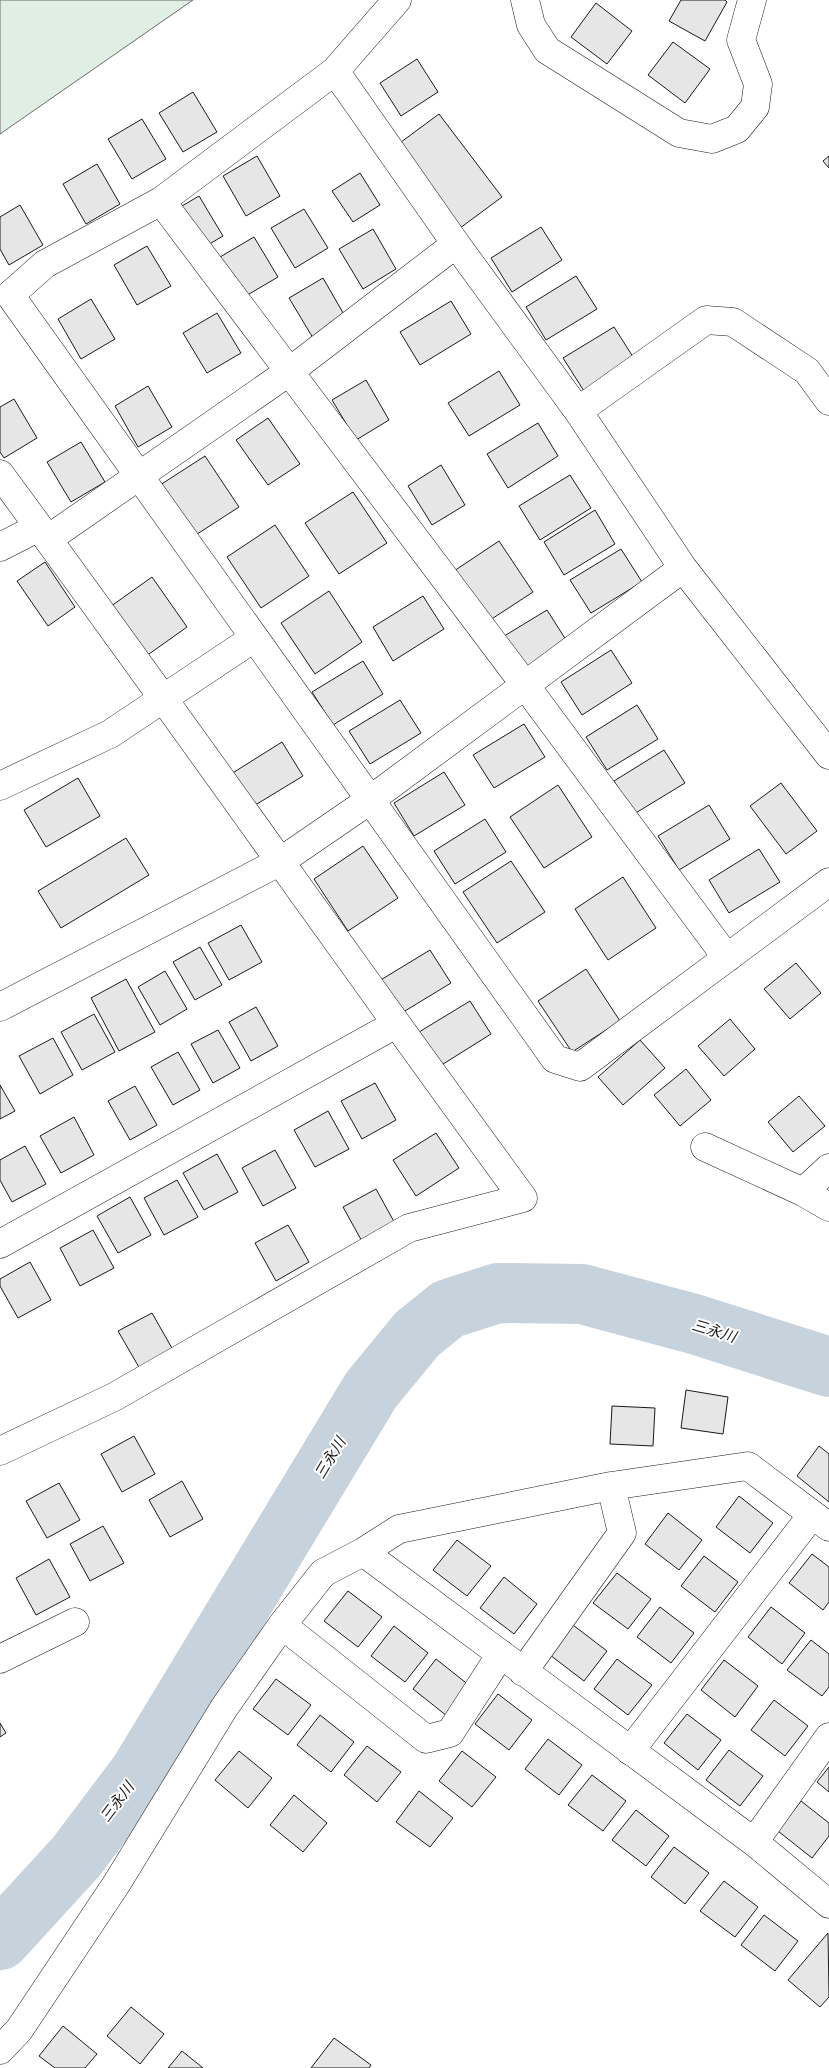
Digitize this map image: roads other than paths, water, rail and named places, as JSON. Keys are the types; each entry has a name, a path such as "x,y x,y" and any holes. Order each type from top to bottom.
{"street":[{"path":"396,0 335,71 161,201 45,264 10,295 555,1059 580,1067 829,882"},
{"path":"526,0 531,26 547,50 679,133 712,139 737,129 755,107 758,84 742,40 752,0"},
{"path":"335,71 456,244 578,411 683,568 829,756"},
{"path":"161,201 525,685 727,958"},
{"path":"0,547 44,533 138,476 290,371 456,244"},
{"path":"578,411 706,320 733,322 807,371 829,401"},
{"path":"0,474 523,1198 409,1228 114,1397 0,1451"},
{"path":"0,1007 281,861 370,800 683,568"},
{"path":"0,786 110,734 254,638"},
{"path":"0,1244 396,1024"},
{"path":"705,1147 803,1192 829,1207"},
{"path":"803,1192 829,1168"},
{"path":"0,2050 19,2030 117,1883 224,1708 282,1625 322,1573 363,1552 399,1529 611,1486 748,1466 821,1521 630,1751"},
{"path":"523,1672 622,1533 611,1486"},
{"path":"363,1552 754,1842 829,1904"},
{"path":"0,1659 75,1622"},
{"path":"282,1625 426,1738 450,1733 501,1654"},
{"path":"754,1842 829,1737"}],"waterway":[{"name":"三永川","path":"0,1940 76,1857 140,1772 371,1390 417,1334 448,1309 498,1293 582,1294 694,1324 829,1367"}]}
